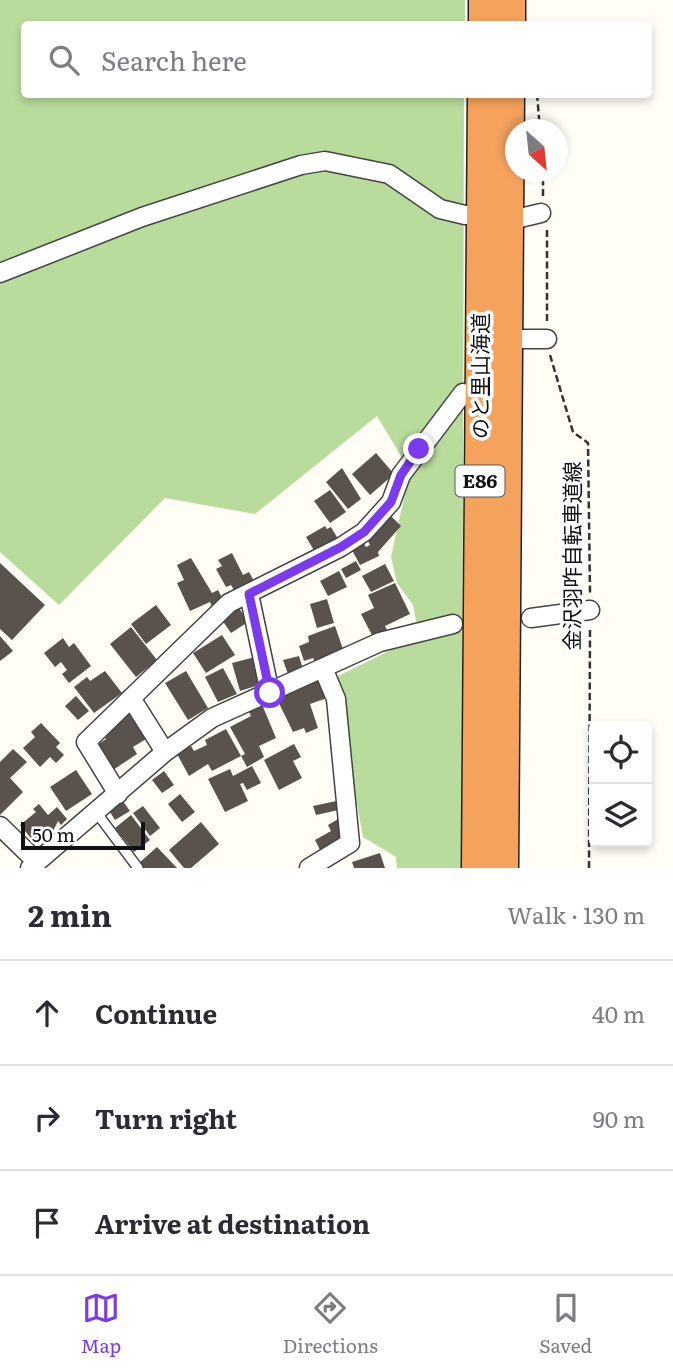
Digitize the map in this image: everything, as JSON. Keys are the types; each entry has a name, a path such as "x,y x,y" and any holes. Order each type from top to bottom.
{"highway":[{"path":"485,0 485,21"},
{"path":"509,0 509,21"},
{"name":"のと里山海道","path":"478,868 484,98"},
{"name":"のと里山海道","path":"502,868 508,98"}],"street":[{"path":"0,273 142,217 301,165 325,161 389,174 440,209 465,215"},
{"path":"520,218 541,213"},
{"path":"522,340 547,339"},
{"path":"118,794 86,742 229,603 341,547 364,532 391,502 401,475 463,393"},
{"path":"249,594 270,693"},
{"path":"531,618 590,610"},
{"path":"0,827 33,865 165,752 212,718 380,642 453,624"},
{"path":"309,868 350,843 336,699 323,668"},
{"path":"131,698 165,752"}],"lane":[{"path":"96,812 138,868"}],"path":[{"path":"537,98 539,119"},
{"name":"金沢羽咋自転車道線","path":"543,182 541,213 548,234 547,339 573,432 588,443 589,868"}],"green space":[{"path":"0,0 465,0 465,21 21,21 21,98 464,98 462,868 397,868 396,857 363,837 334,678 419,636 413,605 397,583 391,557 410,471 377,416 255,514 165,498 59,605 0,552"}],"building":[{"path":"376,453 394,474 370,495 352,474"},
{"path":"342,468 361,499 348,509 326,482"},
{"path":"330,490 346,512 330,523 314,501"},
{"path":"391,516 401,526 378,552 379,556 360,565 352,550 363,542 366,547 370,545 367,539"},
{"path":"325,526 327,529 331,527 341,544 318,557 306,537"},
{"path":"232,553 243,575 249,572 256,585 245,591 242,585 234,590 231,585 226,587 216,569 222,566 218,560"},
{"path":"191,558 212,593 218,590 225,603 213,609 210,602 190,611 177,583 184,580 177,565"},
{"path":"356,561 361,570 346,578 341,569"},
{"path":"0,563 45,605 12,640 0,629"},
{"path":"385,564 394,581 371,592 362,576"},
{"path":"339,571 347,587 328,596 320,581"},
{"path":"395,583 410,614 385,626 387,630 373,637 361,614 374,608 368,595"},
{"path":"327,599 334,623 317,628 310,604"},
{"path":"156,605 171,625 146,644 131,624"},
{"path":"239,608 248,622 231,633 222,620"},
{"path":"335,626 344,652 315,663 313,658 304,661 299,646 309,642 308,636"},
{"path":"131,627 157,660 136,677 110,644"},
{"path":"222,635 235,655 206,673 193,653"},
{"path":"0,636 13,651 0,661"},
{"path":"63,638 69,647 74,643 91,666 69,683 62,674 67,670 61,662 55,667 44,653"},
{"path":"299,656 303,669 288,674 283,660"},
{"path":"255,657 262,684 240,691 232,663"},
{"path":"223,668 237,694 218,702 205,677"},
{"path":"105,671 122,693 94,713 74,687 87,677 90,681"},
{"path":"186,671 208,708 188,720 165,683"},
{"path":"320,674 330,697 310,704 318,728 306,733 304,728 293,732 275,695"},
{"path":"76,696 89,711 78,720 65,706"},
{"path":"261,702 276,738 259,746 264,757 247,767 241,756 245,754 230,727 251,716 247,708"},
{"path":"129,714 146,739 133,747 137,754 113,770 97,745 106,739 101,731"},
{"path":"41,723 60,743 56,747 64,755 56,763 50,757 40,767 23,748 35,737 31,732"},
{"path":"226,729 241,756 212,771 208,764 189,776 177,754 191,746 194,751 207,745 205,740"},
{"path":"294,744 301,757 293,761 302,778 279,790 264,760"},
{"path":"13,749 27,762 10,778 23,792 0,815 0,762"},
{"path":"252,766 261,783 247,790 243,783 240,784 248,801 225,812 208,779 230,769 233,776"},
{"path":"76,770 92,794 66,811 50,787"},
{"path":"164,771 174,785 162,793 152,780"},
{"path":"180,794 195,812 182,822 168,804"},
{"path":"122,800 130,811 115,820 108,809"},
{"path":"341,800 343,809 316,815 313,806"},
{"path":"39,804 48,815 57,807 67,819 61,825 58,821 52,833 48,831 35,843 20,825 36,812 33,809"},
{"path":"143,806 160,828 150,836 133,813"},
{"path":"131,815 150,840 134,852 115,828"},
{"path":"340,818 347,840 322,854 315,840 331,831 328,825"},
{"path":"201,822 219,844 191,868 184,868 169,850"},
{"path":"157,847 177,868 141,868 138,864"},
{"path":"380,853 385,868 354,868 352,862"}],"route":[{"path":"270,693 249,594 341,547 364,532 391,502 401,475 419,449"}]}
